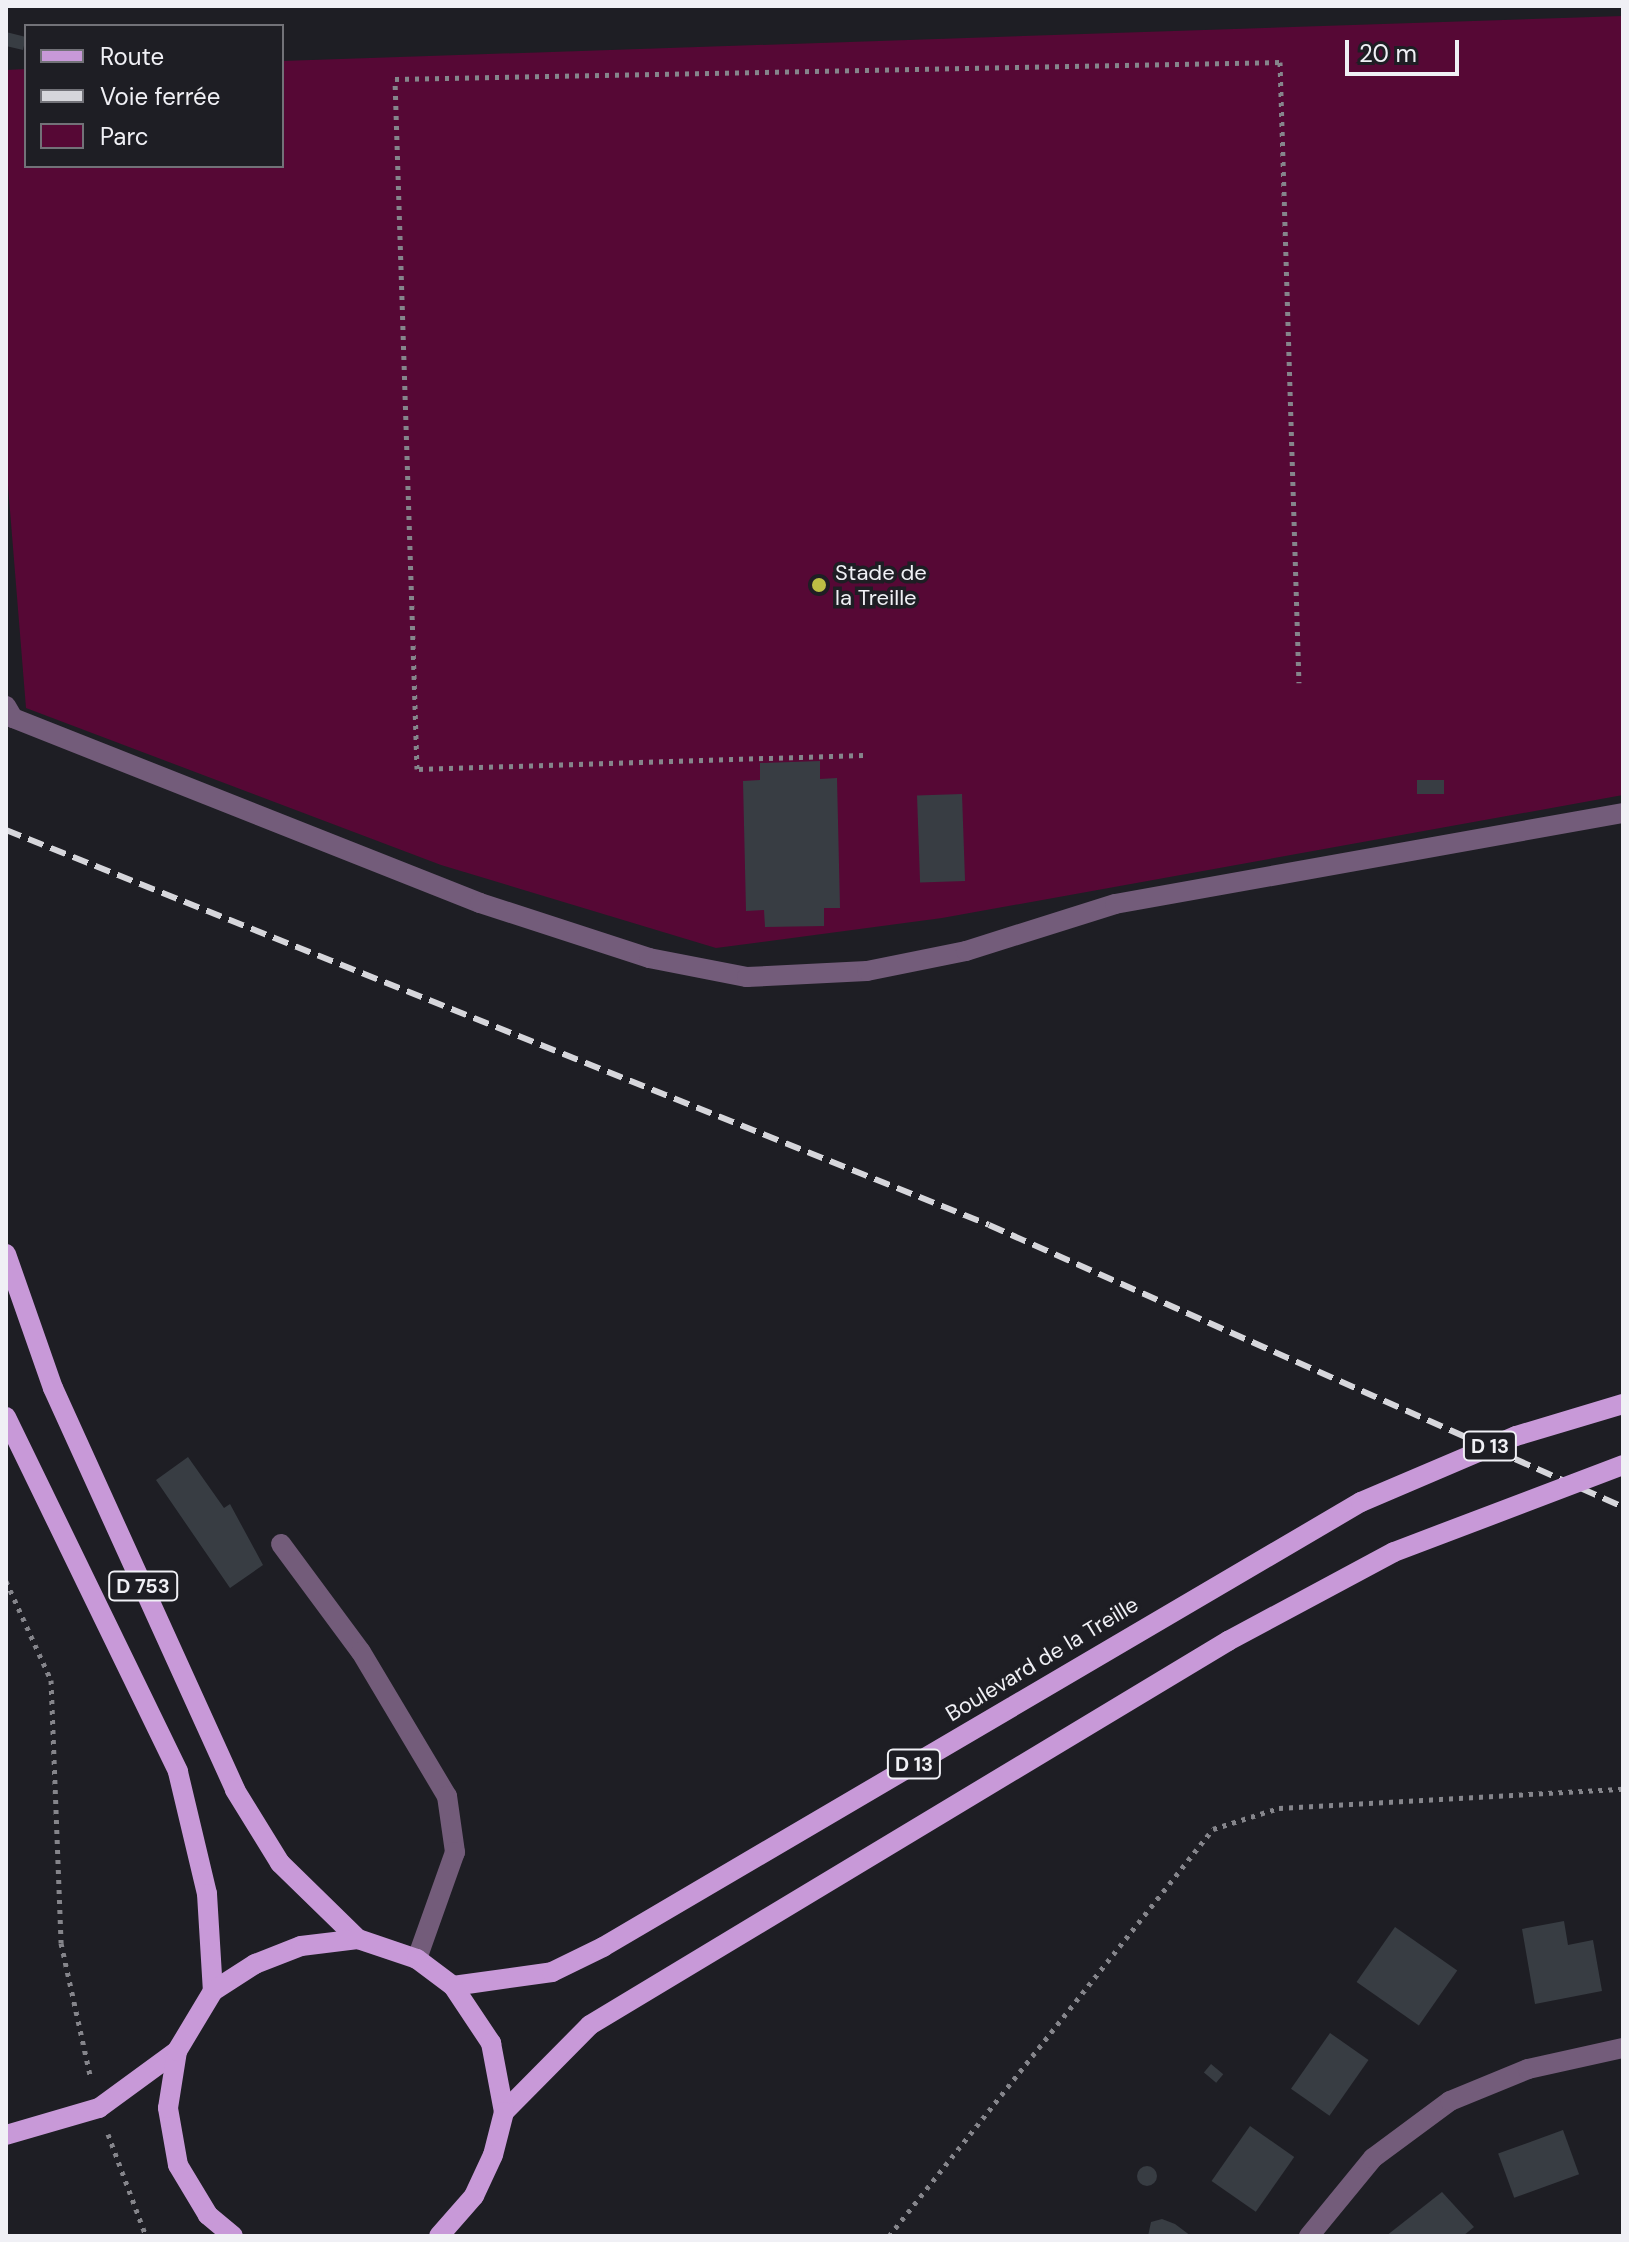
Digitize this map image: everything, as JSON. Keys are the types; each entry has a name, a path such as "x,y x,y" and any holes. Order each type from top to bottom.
{"main road":[{"name":"D 753","path":"6,1254 53,1388 235,1790 280,1863 358,1939"},
{"name":"Boulevard de la Treille","path":"453,1986 552,1972 603,1947 1361,1502 1516,1436 1623,1404"},
{"name":"D 753","path":"6,1417 178,1772 207,1894 213,1991"},
{"name":"D 13","path":"504,2112 590,2025 1228,1641 1394,1552 1623,1465"},
{"path":"233,2236 208,2215 178,2165 168,2108 177,2051 213,1991 301,1946 358,1939 417,1959 453,1986 491,2043 504,2112 474,2196 439,2236"},
{"path":"6,2135 99,2108 177,2051"}],"street":[{"path":"6,706 13,718 480,903 649,958 747,977 867,971 966,951 1115,904 1623,813"},
{"path":"281,1544 361,1652 447,1796 455,1852 417,1959"},
{"path":"1309,2236 1373,2158 1450,2101 1528,2069 1623,2048"}],"path":[{"path":"863,755 417,769 395,79 1280,62 1299,683"},
{"path":"6,1581 51,1680 61,1943 99,2108 146,2236"},
{"path":"889,2236 1213,1829 1279,1808 1623,1789"}],"green space":[{"name":"Stade de la Treille","path":"1623,16 1623,795 942,918 716,948 441,865 26,708 6,461 6,70 24,69 24,168 284,168 284,61"}],"building":[{"path":"6,32 24,36 23,50 6,46"},
{"path":"820,761 820,779 837,778 840,908 824,908 824,926 765,927 764,910 746,911 743,781 760,780 760,763"},
{"path":"1417,780 1444,780 1444,794 1417,794"},
{"path":"962,794 965,881 920,883 917,796"},
{"path":"188,1457 224,1508 230,1504 263,1565 230,1588 156,1480"},
{"path":"1564,1921 1568,1945 1593,1940 1602,1991 1535,2004 1522,1929"},
{"path":"1395,1927 1457,1971 1419,2025 1357,1982"},
{"path":"1330,2033 1369,2060 1329,2116 1291,2089"},
{"path":"1211,2064 1223,2074 1216,2083 1204,2072"},
{"path":"1250,2126 1294,2157 1256,2212 1212,2181"},
{"path":"1563,2130 1579,2174 1514,2198 1498,2154"},
{"path":"1147,2166 1154,2169 1157,2176 1154,2183 1147,2186 1140,2183 1137,2176 1140,2169"},
{"path":"1442,2192 1474,2227 1463,2236 1386,2236"},
{"path":"1162,2219 1191,2236 1148,2236 1151,2222"}],"railway":[{"path":"6,830 989,1225 1623,1507"}],"place":[{"name":"Stade de la Treille","path":"819,585"}]}
